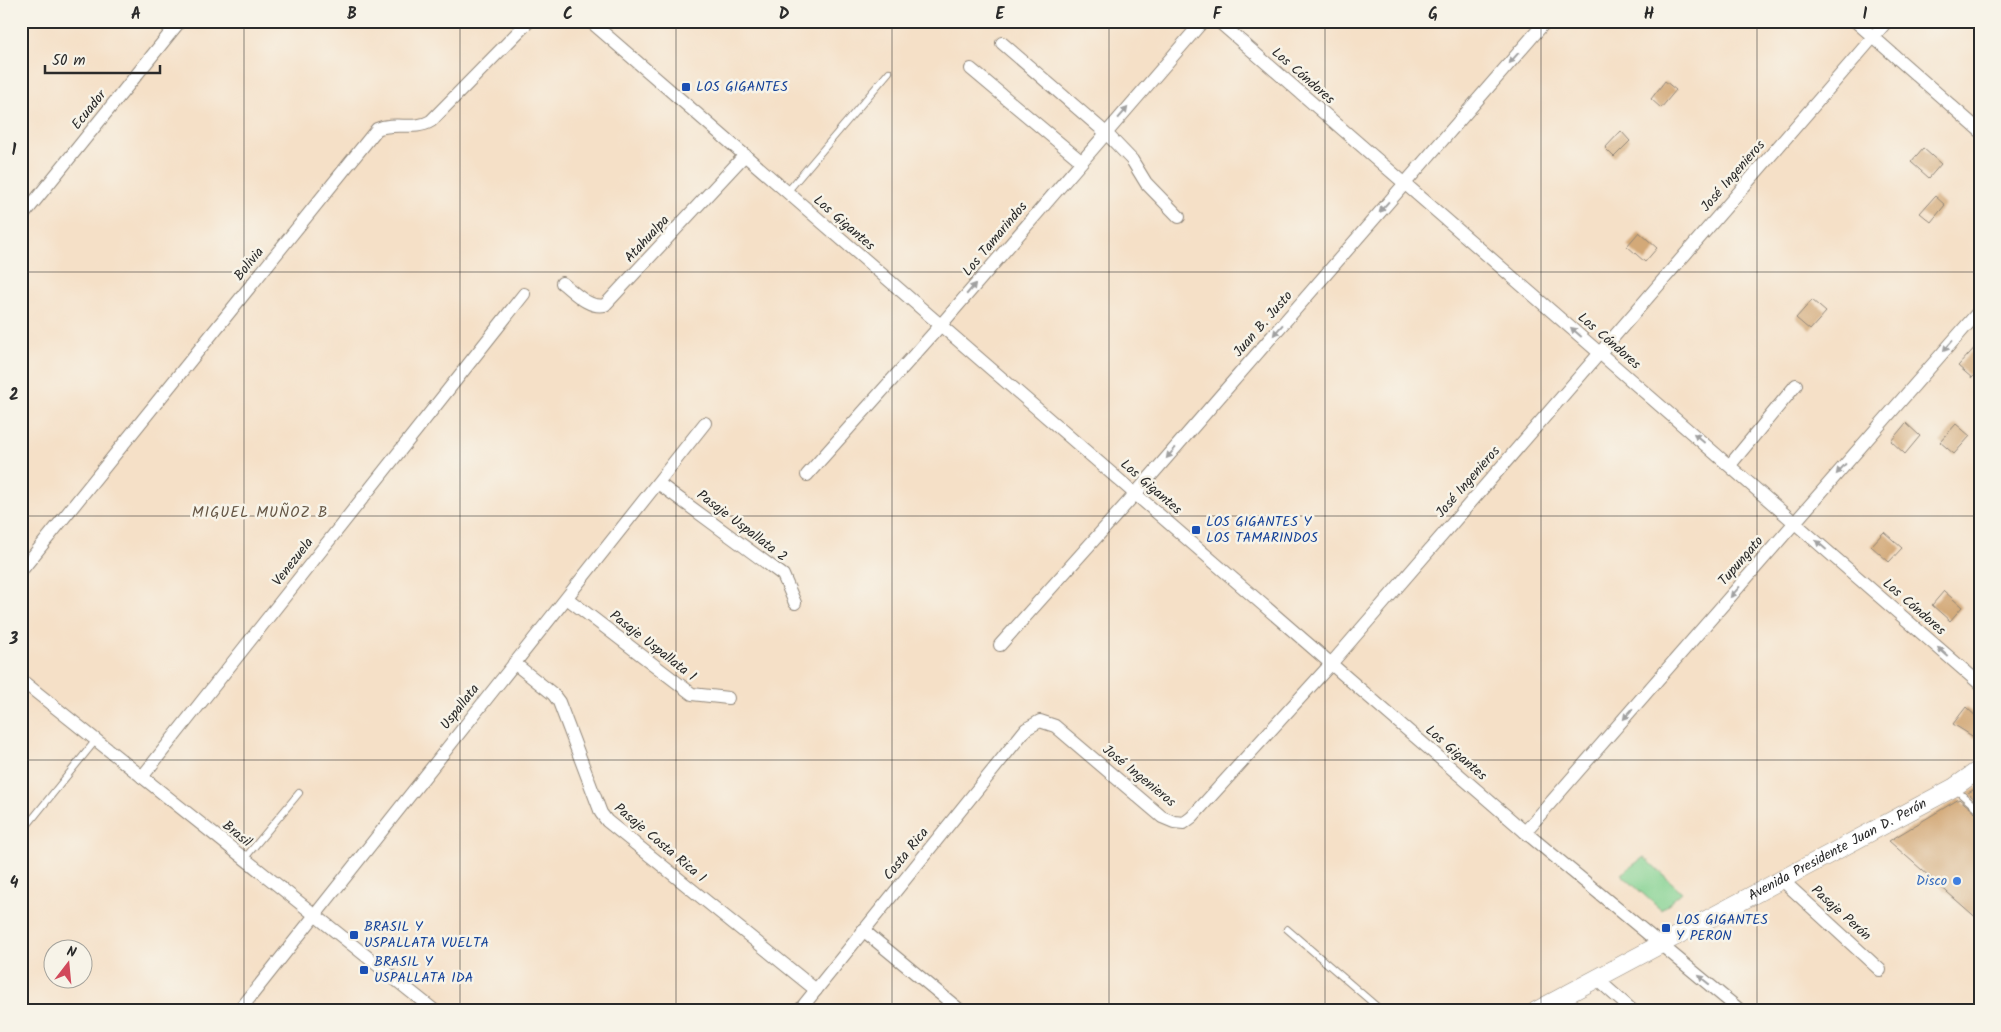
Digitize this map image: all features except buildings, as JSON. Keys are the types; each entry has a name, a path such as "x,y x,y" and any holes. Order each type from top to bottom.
{"main road":[{"name":"Avenida Presidente Juan D. Perón","path":"1536,1011 1953,788 1980,769"}],"street":[{"name":"Ecuador","path":"21,218 180,21"},
{"name":"Bolivia","path":"21,571 377,129 384,126 416,127 431,121 529,21"},
{"name":"Los Gigantes","path":"590,21 940,326 1136,493 1330,665 1525,832 1741,1011"},
{"name":"Los Tamarindos","path":"807,475 940,326 1203,21"},
{"name":"Los Cóndores","path":"1218,21 1980,684"},
{"name":"Juan B. Justo","path":"1000,644 1136,493 1546,21"},
{"path":"1855,21 1980,131"},
{"name":"José Ingenieros","path":"1040,720 1055,726 1162,817 1174,822 1184,823 1330,665 1888,21"},
{"path":"1002,43 1106,133 1132,160 1146,183 1179,217"},
{"path":"971,69 1081,161"},
{"name":"Atahualpa","path":"562,283 590,304 598,307 605,305 745,156"},
{"name":"Venezuela","path":"142,777 524,294"},
{"name":"Tupungato","path":"1525,832 1980,310"},
{"path":"1730,465 1796,385"},
{"name":"Uspallata","path":"239,1011 514,663 568,599 705,423"},
{"name":"Pasaje Uspallata 2","path":"658,483 783,576 795,603"},
{"name":"Pasaje Uspallata 1","path":"568,599 692,694 728,698"},
{"name":"Pasaje Costa Rica 1","path":"514,663 553,694 559,702 601,813 607,821 816,990"},
{"name":"Brasil","path":"21,680 435,1011"},
{"name":"Costa Rica","path":"799,1011 1026,729 1040,720"},
{"name":"Pasaje Perón","path":"1780,879 1880,970"},
{"path":"863,930 961,1011"},
{"path":"1597,979 1633,1011"}],"lane":[{"path":"787,192 888,72"},
{"path":"21,833 96,740"},
{"path":"1953,788 1980,811"},
{"path":"244,859 299,793"},
{"path":"1287,929 1382,1011"}],"green space":[{"path":"1644,857 1682,892 1661,910 1621,874"}],"place":[{"name":"LOS GIGANTES","path":"686,87"},
{"name":"LOS GIGANTES Y LOS TAMARINDOS","path":"1196,530"},
{"name":"Disco","path":"1957,881"},
{"name":"LOS GIGANTES Y PERON","path":"1666,928"},
{"name":"BRASIL Y USPALLATA VUELTA","path":"354,935"},
{"name":"BRASIL Y USPALLATA IDA","path":"364,970"}],"district":[{"name":"MIGUEL MUÑOZ B","path":"260,513"}]}
